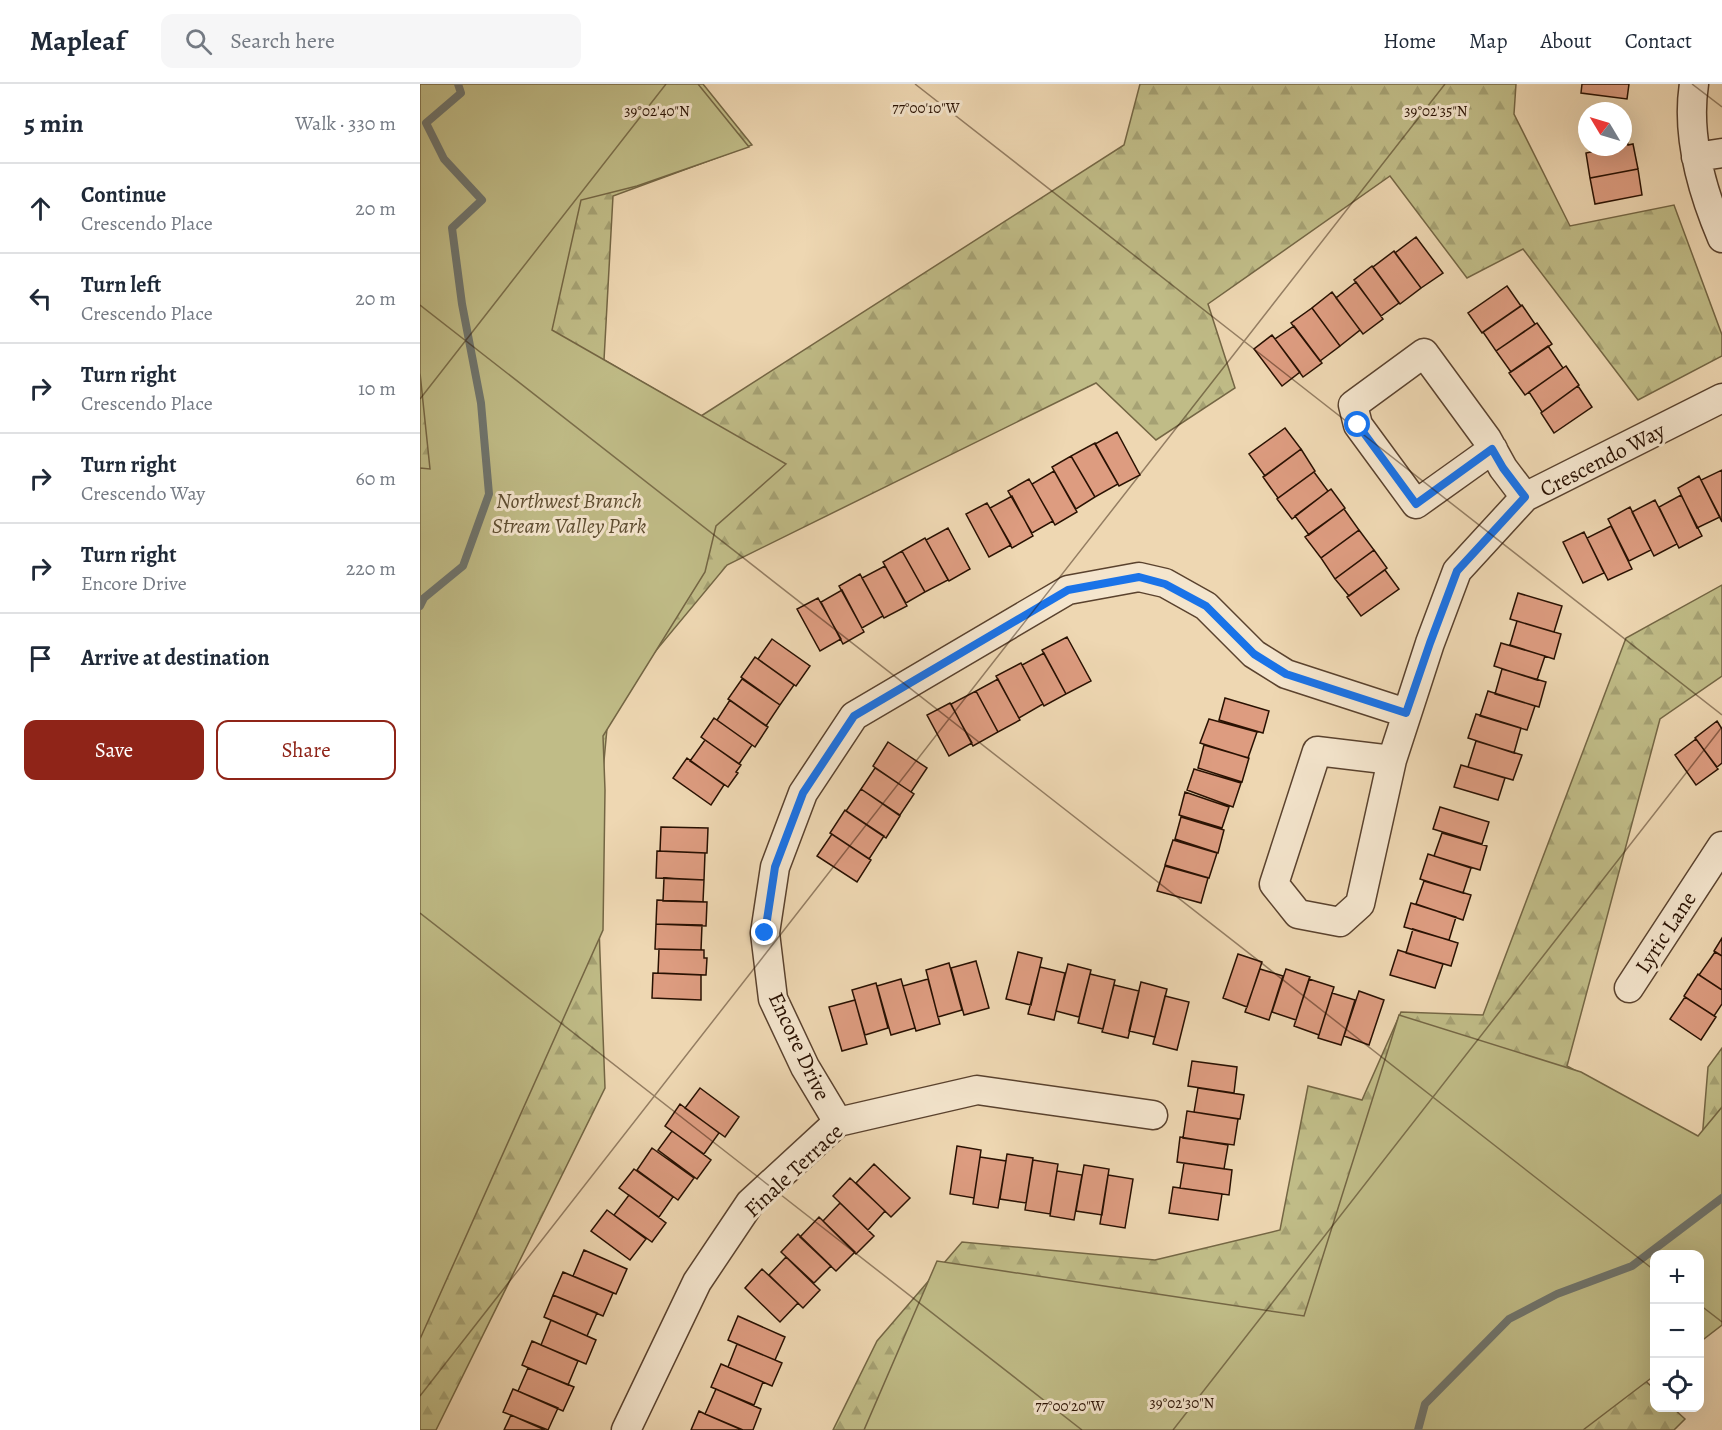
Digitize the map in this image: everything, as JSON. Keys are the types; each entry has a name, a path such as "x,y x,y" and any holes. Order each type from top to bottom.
{"street":[{"path":"1694,84 1692,100 1709,155 1712,215 1722,238"},
{"path":"1492,449 1416,504 1358,425 1353,405 1424,353 1492,449 1503,468 1525,497"},
{"name":"Crescendo Way","path":"1392,760 1317,751 1274,884 1298,914 1340,921 1360,904 1392,760 1430,643 1457,571 1525,497 1722,398"},
{"name":"Encore Drive","path":"838,1122 806,1067 773,999 765,933 775,867 803,793 854,716 1068,590 1139,577 1165,584 1206,606 1254,654 1286,674 1406,713"},
{"name":"Lyric Lane","path":"1629,988 1722,846"},
{"name":"Finale Terrace","path":"626,1430 697,1282 750,1203 838,1122 977,1090 1154,1115"}],"green space":[{"path":"420,84 703,84 752,145 613,196 604,360 701,416 1124,145 1140,84 1516,84 1514,114 1570,226 1674,205 1722,335 1722,356 1638,400 1523,249 1467,278 1390,176 1208,304 1235,388 1156,440 1096,383 727,565 609,707 596,847 605,1088 436,1430 420,1430"},
{"name":"Northwest Branch Stream Valley Park","path":"420,84 698,84 749,147 637,186 581,200 552,330 786,464 716,526 705,572 603,736 605,790 603,930 420,1339 420,468 430,469 420,373"},
{"path":"1722,585 1722,676 1660,719 1567,1066 1702,1140 1708,1067 1722,1048 1722,1198 1659,1250 1650,1250 1650,1264 1615,1351 1650,1385 1650,1412 1677,1412 1685,1419 1674,1430 833,1430 877,1341 962,1242 1155,1260 1280,1230 1308,1086 1362,1100 1401,1012 1483,1015 1626,638"},
{"path":"1399,1015 1581,1072 1698,1136 1722,1107 1722,1325 1704,1339 1704,1250 1650,1250 1650,1379 1583,1430 864,1430 937,1261 1304,1316"}],"building":[{"path":"1582,84 1629,84 1627,99 1581,93"},
{"path":"1633,144 1638,169 1590,178 1586,156 1632,156"},
{"path":"1638,169 1642,195 1595,204 1590,178"},
{"path":"1416,237 1443,273 1421,288 1395,253"},
{"path":"1394,251 1421,288 1400,304 1373,267"},
{"path":"1372,266 1399,303 1381,316 1354,280"},
{"path":"1356,282 1383,319 1363,334 1336,298"},
{"path":"1507,286 1521,306 1482,333 1468,313"},
{"path":"1332,292 1360,330 1340,346 1312,308"},
{"path":"1522,305 1535,324 1496,351 1483,332"},
{"path":"1312,308 1340,346 1320,361 1291,323"},
{"path":"1537,323 1552,344 1511,372 1496,351"},
{"path":"1294,326 1322,363 1303,377 1275,339"},
{"path":"1272,335 1300,372 1282,386 1254,349"},
{"path":"1548,346 1563,368 1525,395 1509,373"},
{"path":"1566,366 1579,385 1542,412 1529,392"},
{"path":"1578,386 1592,407 1554,433 1541,413"},
{"path":"1285,428 1301,449 1265,476 1249,454"},
{"path":"1117,432 1140,475 1119,486 1095,444"},
{"path":"1095,443 1118,484 1095,497 1071,456"},
{"path":"1301,449 1315,471 1278,498 1263,477"},
{"path":"1071,456 1095,497 1076,509 1052,467"},
{"path":"1722,470 1722,522 1701,480"},
{"path":"1054,471 1077,512 1055,525 1032,484"},
{"path":"1314,472 1328,491 1292,519 1277,499"},
{"path":"1699,476 1720,517 1697,528 1678,488"},
{"path":"1029,479 1053,521 1032,533 1008,491"},
{"path":"1331,489 1345,508 1309,535 1295,516"},
{"path":"1681,495 1702,536 1679,548 1659,507"},
{"path":"1012,496 1033,536 1012,548 990,508"},
{"path":"1655,500 1677,544 1654,556 1632,512"},
{"path":"987,503 1011,545 989,557 966,514"},
{"path":"1630,507 1651,550 1629,561 1608,519"},
{"path":"1344,509 1359,530 1321,558 1305,537"},
{"path":"1611,526 1632,569 1608,580 1587,538"},
{"path":"948,528 970,569 949,581 926,540"},
{"path":"1359,530 1374,550 1335,579 1321,558"},
{"path":"1584,532 1604,573 1583,583 1563,542"},
{"path":"925,538 948,580 925,592 902,551"},
{"path":"1374,550 1387,568 1349,596 1335,579"},
{"path":"902,551 925,592 906,603 883,562"},
{"path":"885,566 907,606 884,618 862,578"},
{"path":"1385,570 1399,589 1361,616 1347,597"},
{"path":"860,574 883,616 862,628 839,586"},
{"path":"842,590 864,632 843,644 821,602"},
{"path":"1518,593 1562,606 1554,632 1510,619"},
{"path":"818,598 841,639 820,651 797,609"},
{"path":"1517,621 1561,634 1554,659 1510,645"},
{"path":"1067,637 1091,681 1066,694 1042,650"},
{"path":"772,639 810,666 796,686 758,659"},
{"path":"1501,643 1545,656 1537,680 1494,666"},
{"path":"1044,653 1066,694 1044,706 1022,665"},
{"path":"755,657 794,685 780,705 741,677"},
{"path":"1021,663 1043,704 1019,718 996,676"},
{"path":"1502,669 1546,682 1539,707 1495,694"},
{"path":"742,679 780,705 766,726 728,699"},
{"path":"998,679 1020,720 998,732 976,691"},
{"path":"976,691 998,732 973,746 951,704"},
{"path":"1488,691 1535,706 1527,730 1480,716"},
{"path":"1225,698 1269,711 1263,733 1219,720"},
{"path":"730,700 768,727 755,747 717,720"},
{"path":"950,703 972,743 949,756 927,715"},
{"path":"1476,714 1521,728 1514,753 1468,738"},
{"path":"714,718 752,745 739,764 701,737"},
{"path":"1209,719 1257,732 1248,758 1200,743"},
{"path":"1717,721 1722,729 1722,763 1717,767 1695,738"},
{"path":"1696,739 1718,769 1696,785 1675,755"},
{"path":"705,740 741,765 728,787 690,761"},
{"path":"1476,741 1522,755 1513,780 1468,767"},
{"path":"888,742 927,768 911,792 873,766"},
{"path":"1204,745 1249,758 1242,782 1198,768"},
{"path":"687,758 724,785 711,805 673,778"},
{"path":"1461,765 1505,778 1498,800 1454,787"},
{"path":"875,768 914,794 900,815 861,789"},
{"path":"1194,769 1241,783 1233,807 1187,790"},
{"path":"861,789 900,816 886,838 846,811"},
{"path":"1185,792 1229,807 1222,828 1179,815"},
{"path":"1440,807 1489,822 1482,844 1433,829"},
{"path":"845,810 884,836 869,859 830,833"},
{"path":"1181,817 1224,830 1218,853 1175,839"},
{"path":"661,827 708,828 707,853 660,851"},
{"path":"1442,833 1487,846 1480,870 1434,856"},
{"path":"832,834 871,860 857,882 817,856"},
{"path":"1173,840 1217,853 1209,878 1165,865"},
{"path":"657,851 705,853 704,880 656,878"},
{"path":"1428,854 1471,868 1463,893 1420,879"},
{"path":"1165,866 1208,878 1201,903 1157,891"},
{"path":"664,878 704,880 703,902 663,901"},
{"path":"1424,881 1471,895 1463,920 1416,904"},
{"path":"657,900 707,902 706,926 656,924"},
{"path":"1411,903 1456,917 1449,940 1404,927"},
{"path":"656,924 702,925 701,950 655,949"},
{"path":"1413,929 1458,943 1451,966 1406,953"},
{"path":"1722,938 1722,956 1714,951"},
{"path":"659,949 704,950 704,958 707,958 706,975 658,973"},
{"path":"1398,950 1443,964 1435,988 1390,975"},
{"path":"1018,952 1042,958 1031,1005 1006,999"},
{"path":"1715,952 1722,956 1722,990 1699,975"},
{"path":"1238,954 1262,962 1247,1007 1223,998"},
{"path":"976,961 989,1008 964,1015 951,968"},
{"path":"949,963 962,1010 938,1017 926,970"},
{"path":"1068,964 1091,970 1079,1017 1056,1011"},
{"path":"1040,967 1065,973 1054,1020 1028,1014"},
{"path":"1260,969 1283,976 1269,1020 1245,1012"},
{"path":"1286,969 1310,977 1296,1020 1272,1012"},
{"path":"653,973 701,975 701,1000 652,998"},
{"path":"1090,974 1115,980 1103,1029 1078,1023"},
{"path":"1698,974 1722,990 1722,1004 1714,1016 1684,996"},
{"path":"901,979 915,1028 891,1035 877,986"},
{"path":"928,979 940,1024 916,1031 903,986"},
{"path":"1309,979 1334,987 1319,1035 1294,1026"},
{"path":"1141,982 1167,989 1155,1037 1129,1031"},
{"path":"876,983 888,1028 865,1035 852,990"},
{"path":"1114,985 1139,991 1128,1038 1102,1032"},
{"path":"1359,991 1384,1000 1369,1045 1344,1036"},
{"path":"1332,993 1355,1000 1341,1045 1318,1038"},
{"path":"1165,996 1189,1002 1177,1050 1153,1044"},
{"path":"1685,997 1716,1017 1701,1040 1670,1019"},
{"path":"855,1000 867,1044 842,1051 829,1007"},
{"path":"1192,1061 1237,1067 1234,1093 1188,1086"},
{"path":"700,1088 739,1117 725,1137 685,1108"},
{"path":"1198,1088 1244,1095 1240,1119 1194,1112"},
{"path":"680,1104 719,1133 704,1154 665,1126"},
{"path":"1187,1111 1238,1119 1234,1145 1183,1138"},
{"path":"672,1131 711,1160 697,1179 658,1150"},
{"path":"1180,1137 1228,1145 1224,1169 1177,1162"},
{"path":"957,1146 981,1150 974,1198 950,1194"},
{"path":"652,1148 694,1178 678,1200 637,1170"},
{"path":"1007,1154 1033,1158 1026,1203 1000,1199"},
{"path":"980,1157 1006,1161 998,1208 973,1204"},
{"path":"1033,1160 1058,1164 1050,1214 1025,1210"},
{"path":"1184,1163 1232,1170 1229,1195 1180,1188"},
{"path":"874,1164 910,1198 891,1217 856,1183"},
{"path":"1084,1165 1109,1169 1102,1215 1076,1211"},
{"path":"634,1169 673,1197 659,1217 619,1188"},
{"path":"1057,1171 1082,1175 1074,1220 1050,1216"},
{"path":"1108,1175 1133,1179 1125,1228 1100,1224"},
{"path":"850,1178 885,1211 868,1230 833,1196"},
{"path":"1173,1187 1222,1194 1218,1220 1169,1213"},
{"path":"629,1195 666,1223 652,1242 614,1215"},
{"path":"840,1203 874,1236 856,1254 823,1221"},
{"path":"607,1210 646,1239 630,1260 591,1231"},
{"path":"819,1217 855,1252 836,1271 800,1237"},
{"path":"798,1234 831,1266 814,1283 781,1252"},
{"path":"584,1250 627,1269 616,1294 573,1276"},
{"path":"786,1257 820,1290 803,1308 769,1275"},
{"path":"762,1269 798,1303 780,1322 745,1288"},
{"path":"563,1272 613,1293 603,1316 553,1295"},
{"path":"553,1295 597,1313 587,1336 544,1317"},
{"path":"738,1316 785,1337 775,1360 728,1340"},
{"path":"551,1320 596,1340 586,1364 541,1345"},
{"path":"532,1341 578,1361 568,1385 522,1365"},
{"path":"737,1344 782,1363 772,1386 728,1367"},
{"path":"721,1364 763,1382 754,1405 711,1387"},
{"path":"528,1368 574,1387 563,1411 518,1391"},
{"path":"513,1389 558,1408 548,1430 503,1412"},
{"path":"716,1389 761,1409 753,1430 743,1430 705,1414"},
{"path":"699,1411 705,1414 742,1430 691,1430"},
{"path":"511,1415 545,1430 504,1430"}],"waterway":[{"path":"420,606 424,598 463,566 489,494 481,403 462,304 452,228 482,200 444,159 426,123 461,93 458,84"},
{"path":"1418,1430 1425,1404 1509,1319 1557,1294 1632,1266 1722,1198"}],"route":[{"path":"765,933 775,867 803,793 854,716 1068,590 1139,577 1165,584 1206,606 1254,654 1286,674 1406,713 1457,571 1525,497 1492,449 1416,504 1358,425"}]}
